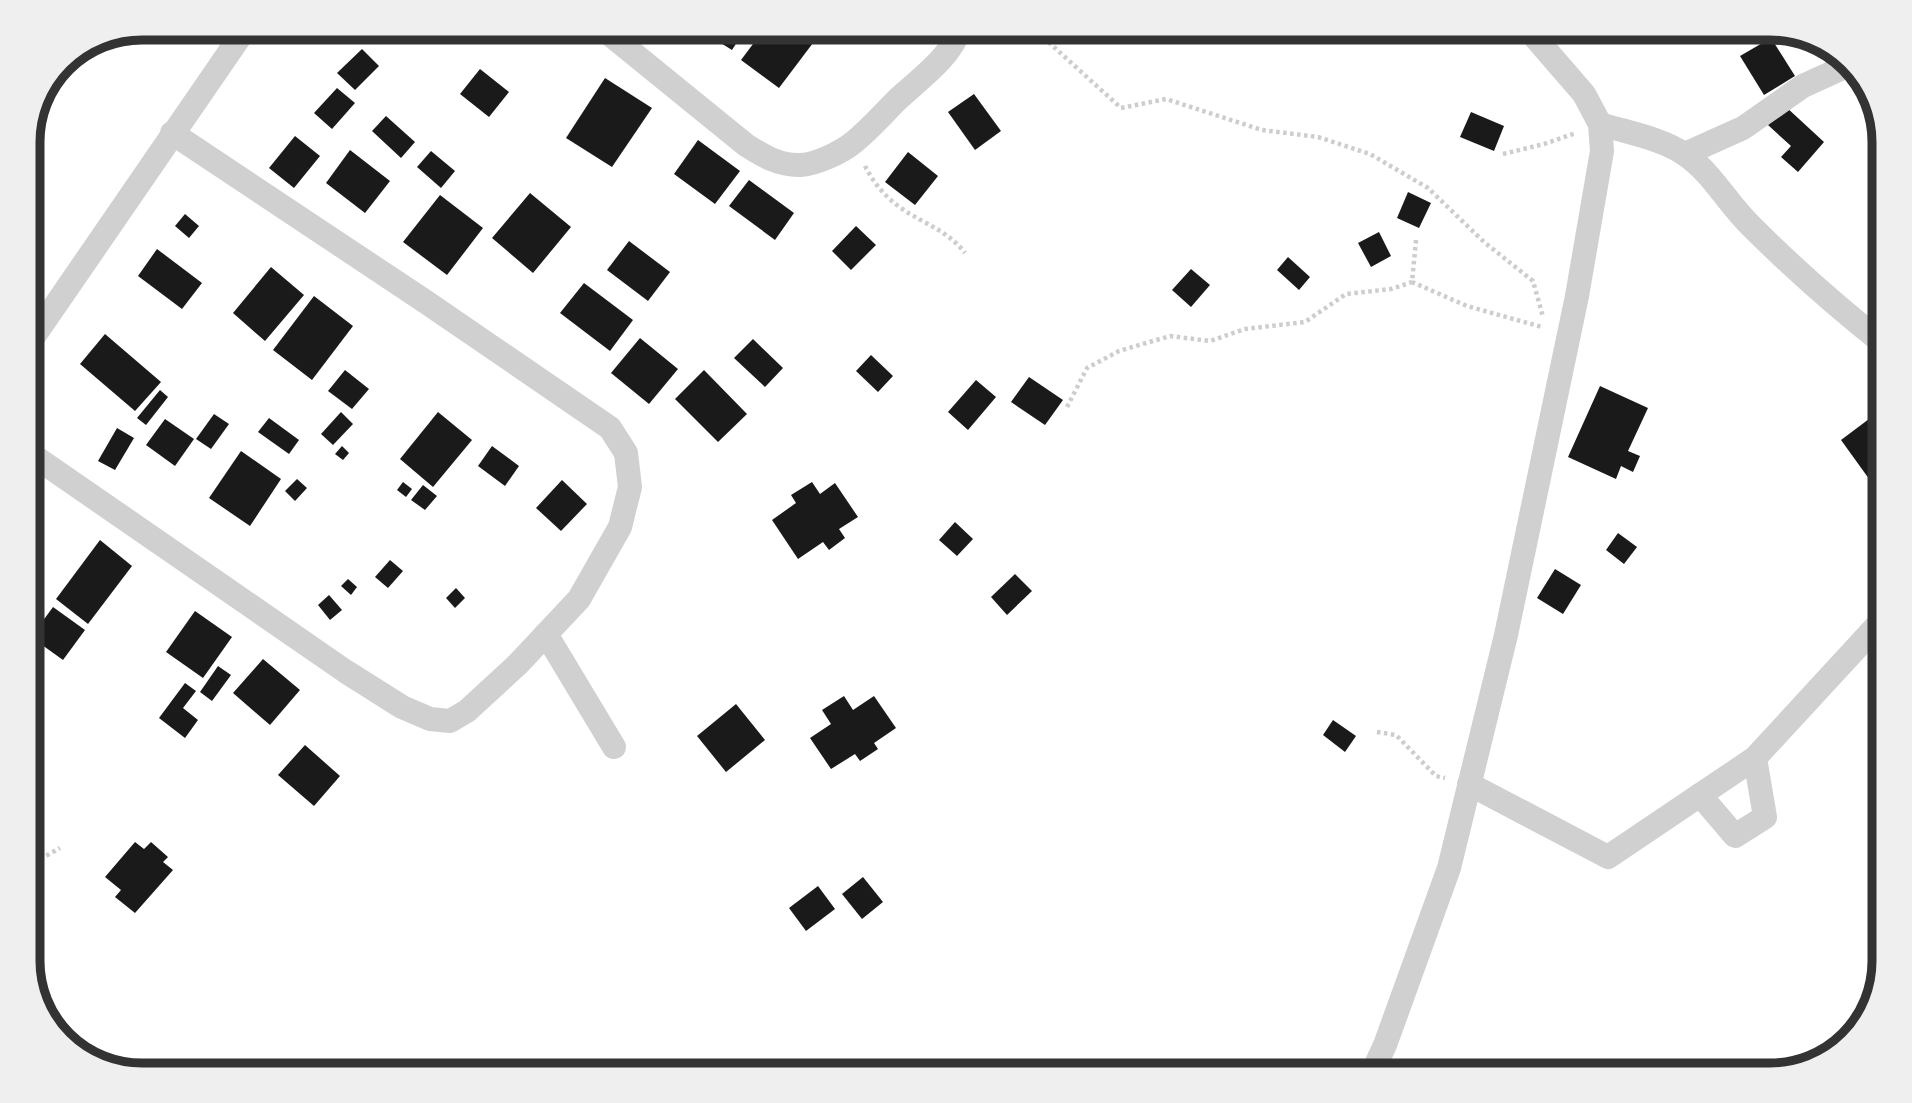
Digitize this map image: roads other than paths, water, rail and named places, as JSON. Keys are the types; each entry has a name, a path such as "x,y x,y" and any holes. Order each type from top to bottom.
{"street":[{"path":"40,327 238,40"},
{"path":"618,40 729,132 766,158 802,165 820,160 853,143 942,58 955,40"},
{"path":"1377,1063 1449,867 1506,635 1577,296 1602,151 1600,124 1584,94 1537,40"},
{"path":"1685,155 1743,128 1803,86 1841,69"},
{"path":"1600,124 1664,143 1701,167 1748,224 1819,292 1872,334"},
{"path":"40,460 345,671 402,707 430,719 450,721 467,711 546,634 579,599 620,527 630,487 626,453 610,428 172,133"},
{"path":"1469,785 1608,857 1755,758 1872,631"},
{"path":"546,634 614,747"},
{"path":"1700,795 1735,836 1765,817 1755,758"}]}
